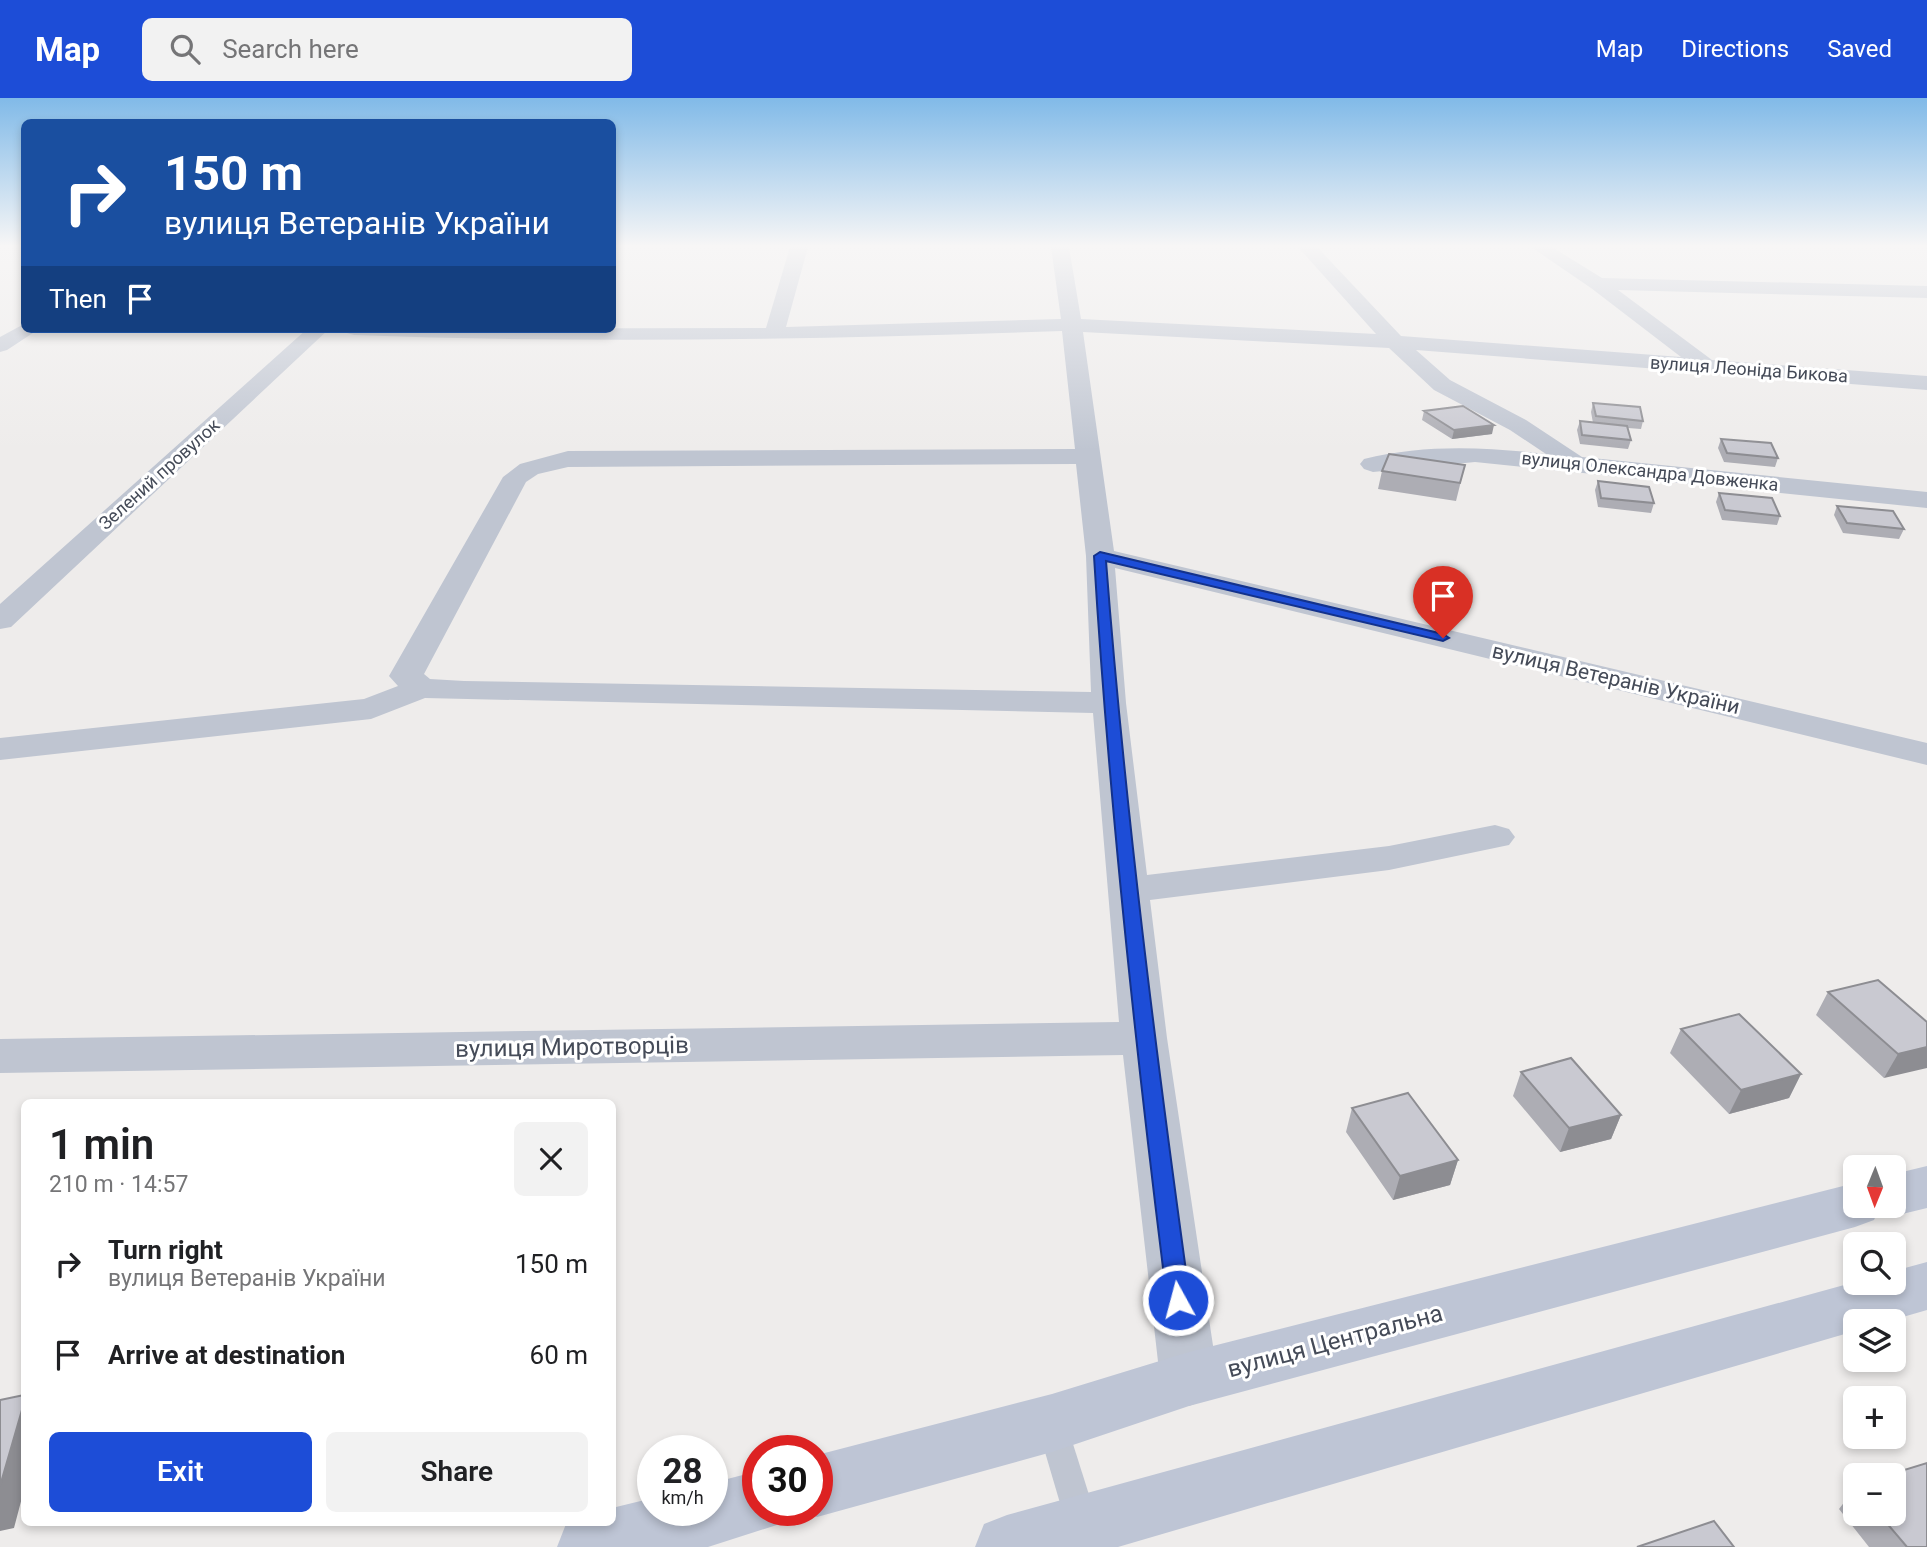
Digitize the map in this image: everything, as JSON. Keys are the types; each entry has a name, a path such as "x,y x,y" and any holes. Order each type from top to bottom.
{"street":[{"path":"774,334 780,315"},
{"path":"1070,315 1100,556 1110,703 1144,1038 1189,1379"},
{"path":"1370,315 1441,385 1518,425 1576,462"},
{"path":"1638,315 1706,366"},
{"path":"0,322 21,322"},
{"name":"вулиця Леоніда Бикова","path":"616,333 774,334 1072,325 1395,342 1927,383"},
{"path":"0,346 22,333"},
{"name":"Зелений провулок","path":"0,620 315,333"},
{"name":"вулиця Олександра Довженка","path":"1373,464 1475,454 1576,462 1927,500"},
{"path":"421,688 406,676 516,477 529,469 568,459 1088,456"},
{"name":"вулиця Ветеранів України","path":"1100,556 1927,754"},
{"path":"0,749 359,711 371,709 421,688 1110,703"},
{"path":"1129,890 1389,858 1495,837"},
{"name":"вулиця Миротворців","path":"0,1056 1144,1038"},
{"path":"1906,1192 1927,1187"},
{"name":"вулиця Центральна","path":"833,1482 1052,1423 1189,1379 1843,1208"},
{"path":"1007,1547 1086,1536 1927,1286"},
{"path":"589,1547 742,1506"}],"lane":[{"path":"1052,1423 1086,1536"}],"building":[{"path":"1593,403 1640,407 1643,421 1596,416"},
{"path":"1463,406 1494,425 1454,430 1424,411"},
{"path":"1580,421 1627,426 1631,440 1582,435"},
{"path":"1721,439 1771,443 1778,458 1727,453"},
{"path":"1389,454 1465,465 1460,483 1382,471"},
{"path":"1598,481 1649,487 1654,503 1601,498"},
{"path":"1719,493 1772,498 1780,516 1725,510"},
{"path":"1837,506 1893,511 1904,529 1847,523"},
{"path":"1878,980 1927,1022 1927,1047 1898,1054 1828,992"},
{"path":"1739,1014 1801,1074 1741,1090 1681,1029"},
{"path":"1571,1058 1621,1115 1569,1128 1521,1072"},
{"path":"1408,1093 1458,1160 1400,1176 1352,1108"},
{"path":"21,1396 21,1413 0,1486 0,1400"},
{"path":"1927,1463 1927,1547 1907,1547 1889,1526 1906,1526 1906,1469"},
{"path":"1714,1521 1734,1547 1637,1547"}],"route":[{"path":"1178,1300 1144,1038 1110,703 1100,556 1443,638"}]}
